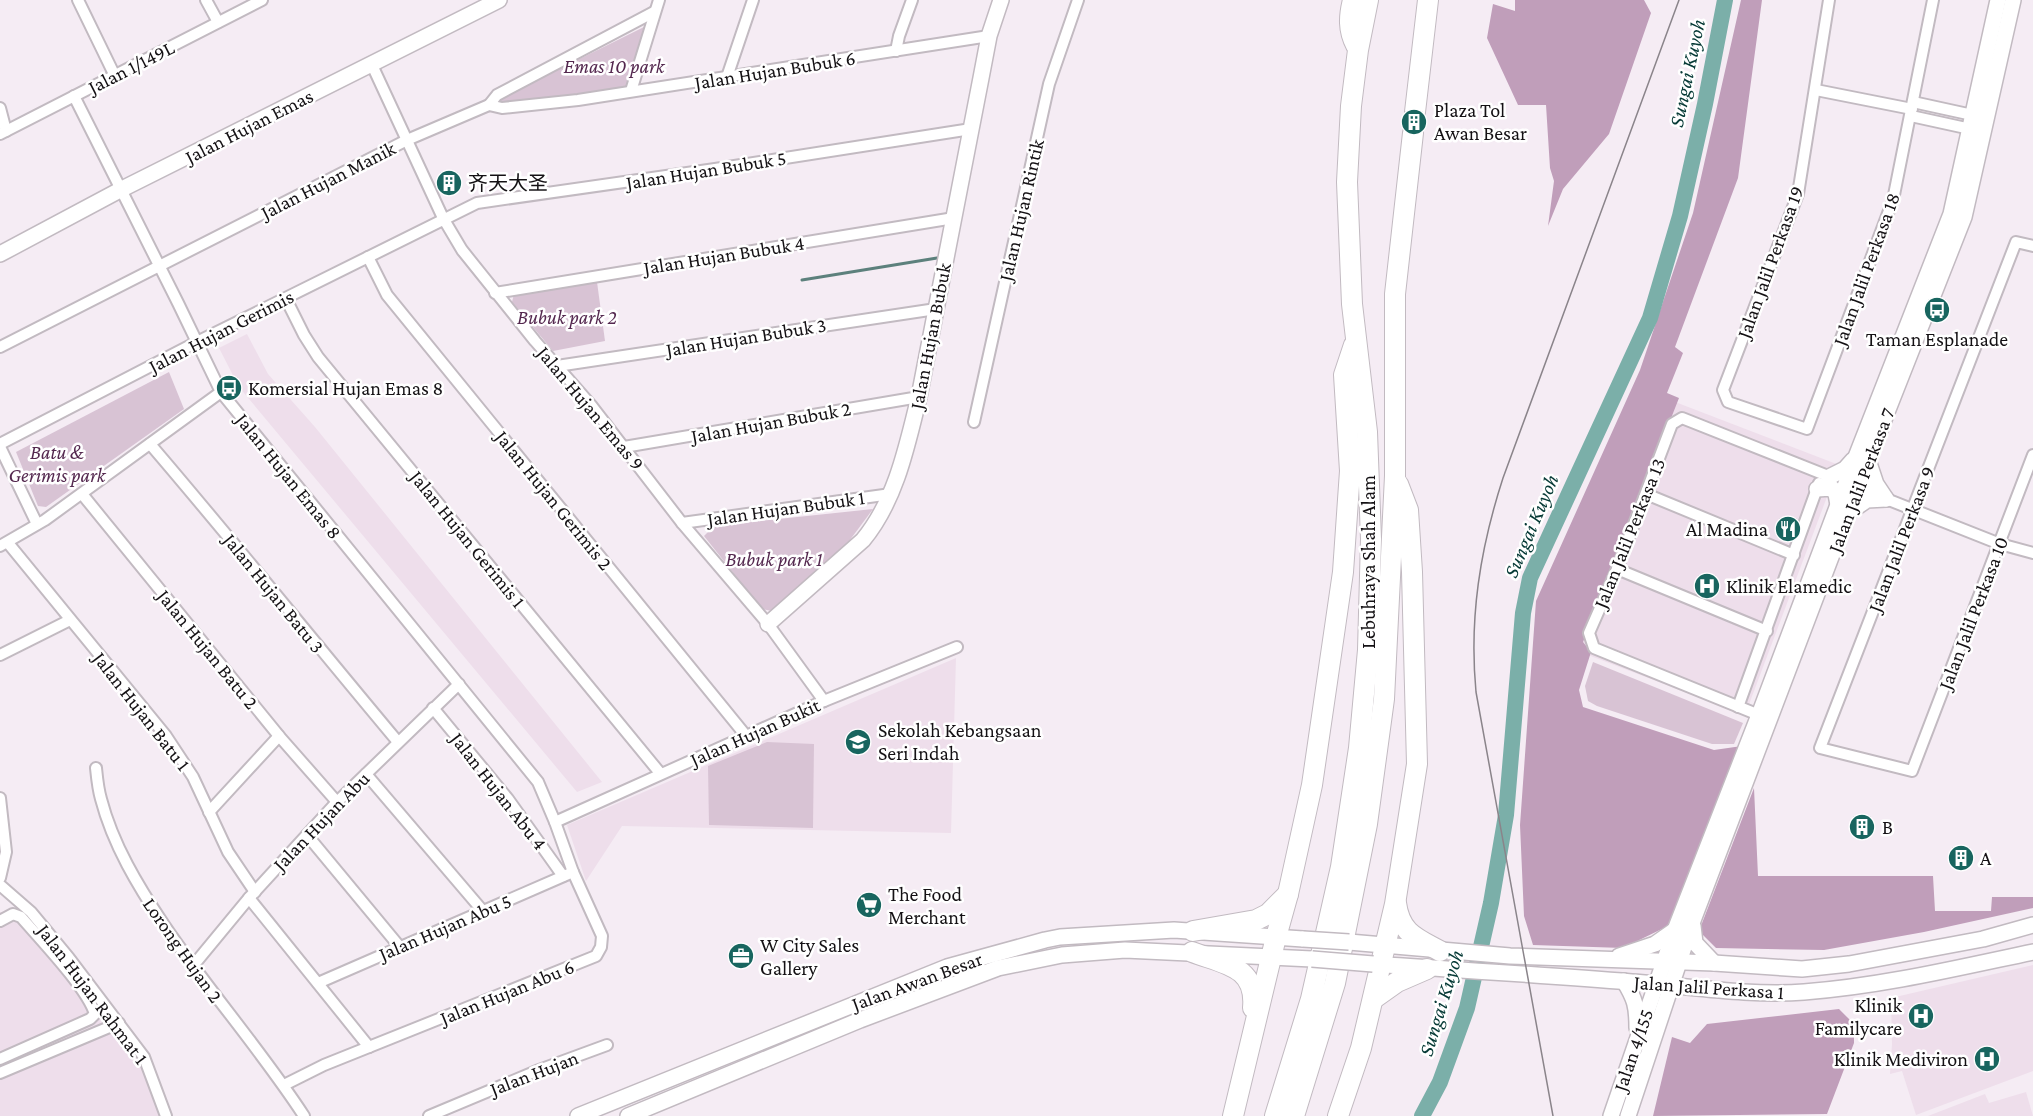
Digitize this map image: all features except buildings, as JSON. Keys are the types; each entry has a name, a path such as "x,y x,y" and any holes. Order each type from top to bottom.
{"highway":[{"path":"1353,0 1350,14 1351,35 1358,50"},
{"name":"Lebuhraya Shah Alam","path":"1275,1116 1311,999 1341,867 1359,748 1368,650 1371,539 1367,432 1356,339 1349,251 1347,182 1351,106 1358,50 1368,0"},
{"path":"1415,112 1428,0"},
{"name":"Lebuhraya Shah Alam","path":"1294,1116 1335,983 1366,824 1384,699 1395,476 1395,294 1413,133"},
{"path":"1233,1116 1276,947 1312,785 1343,573 1350,471 1344,375 1356,339"},
{"path":"1338,1116 1360,1048 1373,999 1379,955 1396,900 1417,764 1412,572 1408,510 1395,476"},
{"path":"1193,931 1256,920 1268,914 1288,894"},
{"path":"1373,999 1397,982 1440,961 1402,925 1396,900"},
{"path":"1192,952 1238,969 1252,985 1254,996 1244,1070"}],"street":[{"path":"78,0 114,75"},
{"path":"206,0 218,22"},
{"name":"Jalan 1/149L","path":"3,132 262,0"},
{"name":"Jalan Hujan Emas","path":"0,254 120,190 500,0"},
{"path":"631,92 659,0"},
{"path":"727,77 753,0"},
{"path":"896,51 912,0"},
{"name":"Jalan Hujan Bubuk","path":"768,624 863,540 876,524 891,494 908,442 989,36 1001,0"},
{"name":"Jalan Hujan Rintik","path":"974,422 1049,84 1078,0"},
{"name":"Jalan Jalil Perkasa 19","path":"1807,429 1728,402 1723,390 1798,194 1829,0"},
{"name":"Jalan Jalil Perkasa 18","path":"1807,429 1893,200 1933,0"},
{"name":"Jalan Jalil Perkasa 7","path":"1979,124 1998,0"},
{"name":"Jalan Jalil Perkasa 7","path":"1656,984 1759,716 1852,486 1951,214 1979,124 2013,0"},
{"name":"Jalan Hujan Manik","path":"0,347 407,140 489,105 497,94 654,12"},
{"name":"Jalan Hujan Bubuk 6","path":"489,105 502,108 631,92 989,36"},
{"name":"Jalan Hujan Emas 9","path":"372,64 443,218 462,250 495,293 591,405 682,523 768,624 824,701"},
{"path":"1816,90 1979,124"},
{"name":"Jalan Hujan Emas 8","path":"74,96 221,392 538,782 555,822"},
{"path":"0,108 3,132"},
{"name":"Jalan Hujan Bubuk 5","path":"443,218 477,203 971,129"},
{"name":"Jalan Hujan Gerimis","path":"0,446 197,342 405,240 443,218"},
{"name":"Jalan Hujan Bubuk 4","path":"495,293 954,218"},
{"name":"Jalan Jalil Perkasa 9","path":"1912,771 1820,748 2016,242 2033,246"},
{"name":"Jalan Hujan Gerimis 2","path":"368,257 387,296 747,737"},
{"name":"Jalan Hujan Gerimis 1","path":"286,299 318,357 660,773"},
{"name":"Jalan Hujan Bubuk 3","path":"557,366 936,309"},
{"path":"4,544 82,494 221,392"},
{"name":"Jalan Hujan Bubuk 2","path":"624,447 918,397"},
{"name":"Jalan Jalil Perkasa 13","path":"1759,716 1594,648 1589,633 1617,569 1672,424 1682,418 2000,544 2033,553"},
{"name":"Jalan Hujan Batu 3","path":"150,444 398,742"},
{"path":"0,446 37,524"},
{"name":"Jalan Jalil Perkasa 10","path":"1912,771 2033,455"},
{"path":"1738,707 1817,489 1825,475 1845,469 1862,459 1886,499"},
{"path":"1817,489 1832,488 1843,509 1867,500 1886,499"},
{"name":"Jalan Hujan Batu 2","path":"82,494 279,736 337,802"},
{"name":"Jalan Hujan Bubuk 1","path":"682,523 891,494"},
{"path":"1646,494 1794,555"},
{"name":"Jalan Jalil Perkasa 7","path":"1672,986 1692,923 1843,509"},
{"name":"Jalan Hujan Batu 1","path":"4,544 165,735 193,777 228,852 252,895 369,1047"},
{"path":"1617,569 1767,631"},
{"path":"0,655 70,620"},
{"name":"Jalan Hujan Bukit","path":"555,822 824,701 957,647"},
{"name":"Jalan Hujan Abu","path":"192,967 252,895 337,802 459,684"},
{"name":"Jalan Hujan Abu 4","path":"433,708 568,874"},
{"path":"209,812 279,736"},
{"name":"Lorong Hujan 2","path":"96,768 100,798 106,816 134,880 192,967 284,1085 304,1116"},
{"path":"366,774 482,910"},
{"path":"0,798 6,852 0,878"},
{"name":"Jalan Hujan Abu 6","path":"284,1085 304,1074 369,1047 596,956 601,947 602,936 568,874 555,822"},
{"path":"307,835 399,946"},
{"name":"Jalan Hujan Abu 5","path":"318,982 568,874"},
{"name":"Jalan Hujan Rahmat 1","path":"0,885 31,912 144,1057 166,1116"},
{"path":"0,921 13,914 21,917 92,1005 95,1014 93,1017 100,1031"},
{"path":"1692,923 1695,943 1714,963"},
{"name":"Jalan Jalil Perkasa 1","path":"1379,955 1440,961 1510,956 1714,963 1802,969 1849,964 1983,939 2033,925"},
{"path":"1604,961 1654,944 1676,930"},
{"name":"Jalan Awan Besar","path":"578,1116 957,964 1060,937 1124,932 1193,931 1276,947"},
{"path":"1276,947 1379,955"},
{"name":"Jalan Awan Besar","path":"628,1116 998,968 1062,955 1125,950 1192,952 1276,947"},
{"name":"Jalan Jalil Perkasa 1","path":"1379,955 1440,961 1505,973 1624,981 1711,991 1803,992 1932,974 2033,952"},
{"path":"1624,981 1634,997 1637,1009 1637,1037"},
{"name":"Jalan 4/155","path":"1611,1116 1656,984"},
{"name":"Jalan 4/155","path":"1628,1116 1672,986"},
{"path":"1662,1017 1677,999 1687,994 1711,991"},
{"path":"0,1059 93,1017"},
{"path":"0,1073 119,1023"},
{"name":"Jalan Hujan","path":"429,1116 539,1070 607,1045"},
{"path":"734,1053 758,1063"},
{"path":"11,1054 17,1067"}],"shaded area":[{"path":"1515,0 1644,0 1651,13 1609,134 1563,189 1548,226 1554,181 1550,168 1546,105 1518,105 1487,38 1493,4 1515,11"},
{"path":"1741,0 1762,0 1738,178 1675,347 1683,353 1667,393 1679,398 1583,642 1591,652 1579,690 1583,707 1714,750 1742,746 1672,924 1623,948 1533,945 1524,916 1520,825 1536,601 1640,370 1693,213"},
{"path":"247,334 268,374 315,427 602,782 577,792 239,387 219,348"},
{"path":"1670,400 1839,465 1745,715 1575,650"},
{"name":"Sekolah Kebangsaan Seri Indah","path":"956,658 951,833 622,826 586,881 567,825"},
{"path":"1754,788 1758,876 1933,876 1935,911 1991,911 1992,897 2033,897 2033,908 1924,932 1824,950 1716,948 1699,931"},
{"path":"0,912 25,913 141,1056 164,1116 0,1116"},
{"path":"2033,965 2033,1071 1916,1115 1902,1071 1890,1074 1891,998"},
{"path":"1839,1009 1854,1024 1854,1043 1827,1114 1653,1116 1672,1037 1690,1043 1707,1024"},
{"path":"2026,1092 2033,1116 1928,1116 1985,1094 1989,1103"}],"green space":[{"name":"Emas 10 park","path":"654,22 630,86 475,111"},
{"name":"Bubuk park 2","path":"597,282 605,341 553,351 512,302 514,294"},
{"name":"Batu & Gerimis park","path":"169,372 184,409 46,507 38,506 16,452"},
{"name":"Bubuk park 1","path":"873,509 838,556 772,611 762,609 704,536 714,526"},
{"path":"1593,662 1743,723 1734,744 1712,744 1588,701 1585,686"},
{"path":"767,742 814,744 813,828 709,825 708,766"}],"waterway":[{"name":"Sungai Kuyoh","path":"1422,1116 1440,1082 1467,1008 1491,903 1506,815 1523,613 1530,578 1650,318 1680,216 1725,0"},
{"path":"802,280 937,258"}],"tram line":[{"path":"1553,1116 1476,692 1475,610 1488,531 1503,478 1679,0"}],"place":[{"name":"Plaza Tol Awan Besar","path":"1414,122"},
{"name":"齐天大圣","path":"449,183"},
{"name":"Taman Esplanade","path":"1937,310"},
{"name":"Komersial Hujan Emas 8","path":"229,388"},
{"name":"Al Madina","path":"1788,529"},
{"name":"Klinik Elamedic","path":"1707,586"},
{"name":"Sekolah Kebangsaan Seri Indah","path":"858,742"},
{"name":"B","path":"1862,827"},
{"name":"A","path":"1961,858"},
{"name":"The Food Merchant","path":"869,905"},
{"name":"W City Sales Gallery","path":"741,956"},
{"name":"Klinik Familycare","path":"1921,1016"},
{"name":"Klinik Mediviron","path":"1987,1059"}]}
